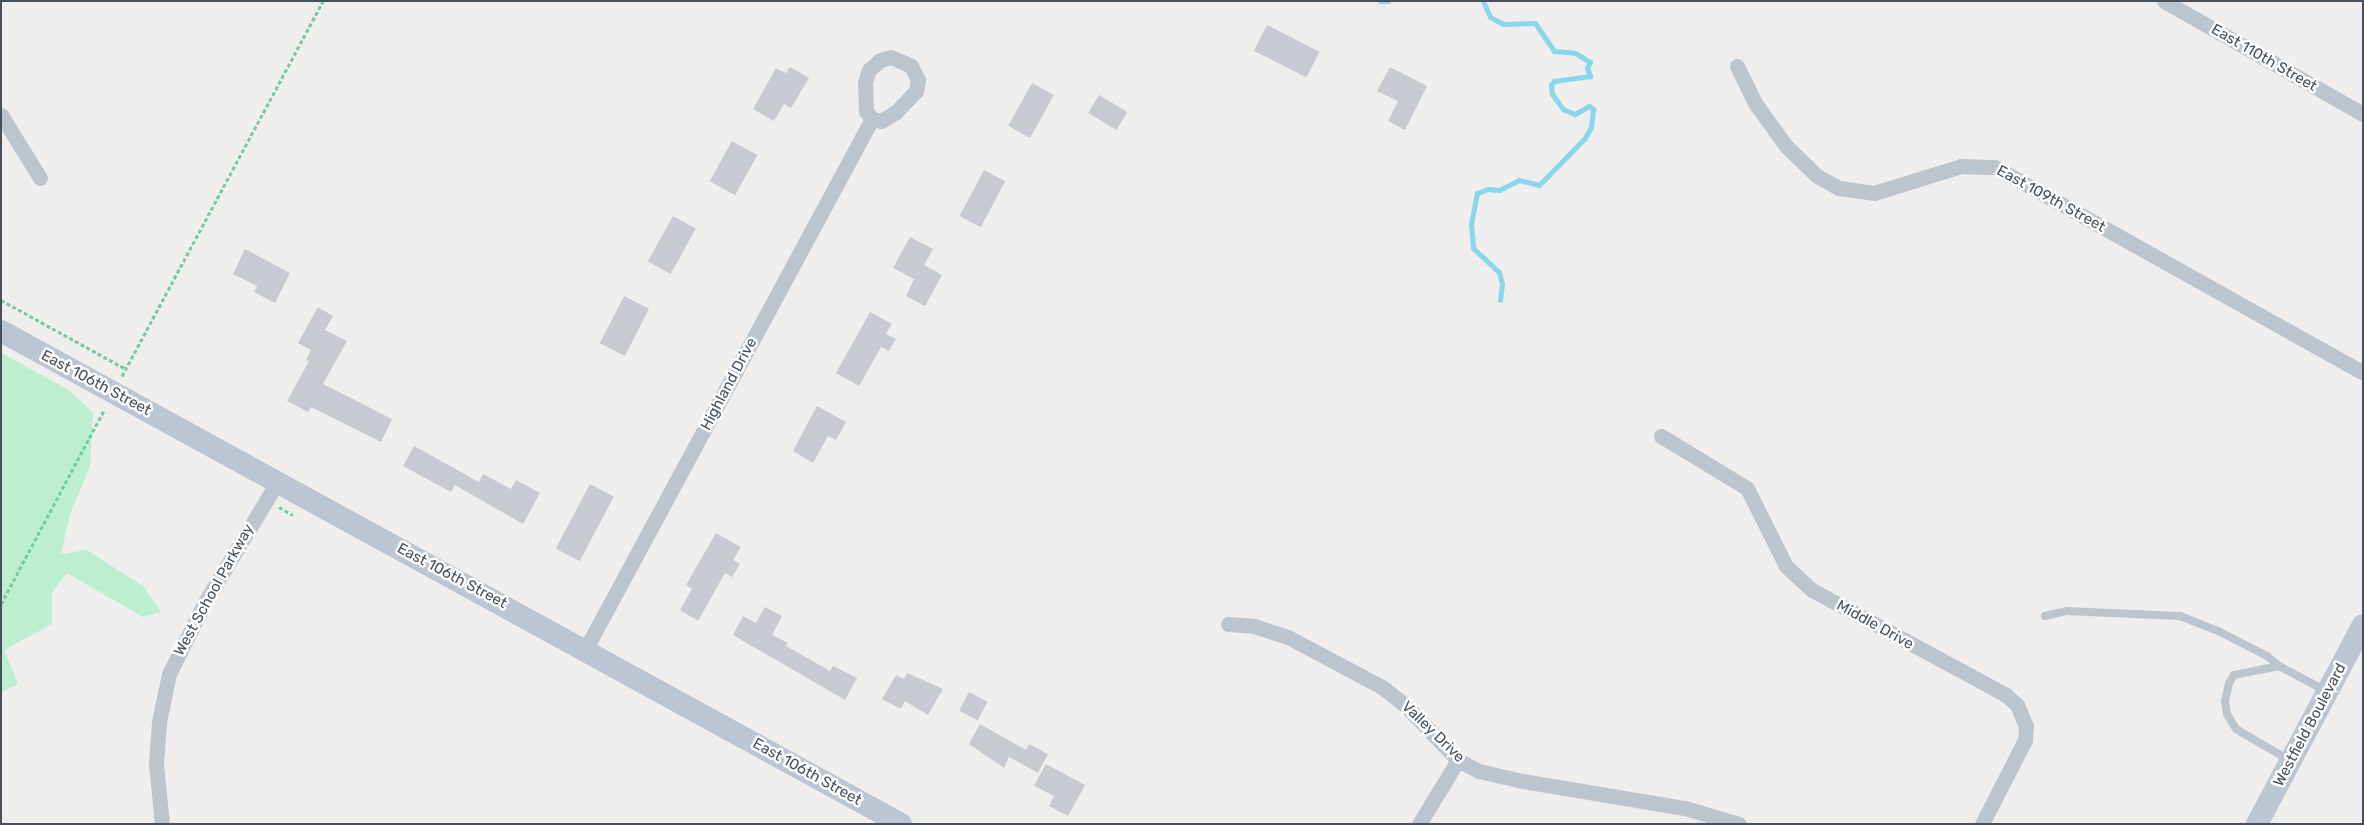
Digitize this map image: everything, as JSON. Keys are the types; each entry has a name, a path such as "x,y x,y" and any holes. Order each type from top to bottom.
{"street":[{"name":"East 110th Street","path":"2164,1 2363,114"},
{"name":"East 109th Street","path":"1737,66 1755,103 1786,146 1817,176 1839,188 1874,193 1961,166 1995,167 2363,373"},
{"path":"1,115 40,178"},
{"name":"Highland Drive","path":"585,650 872,119"},
{"name":"East 106th Street","path":"1,331 278,481 901,824"},
{"name":"Middle Drive","path":"1661,436 1747,488 1786,566 1812,590 2006,695 2017,705 2026,726 2025,740 1982,824"},
{"name":"West School Parkway","path":"162,824 156,764 159,722 169,674 205,602 278,481"},
{"name":"Valley Drive","path":"1228,624 1254,626 1282,634 1382,687 1405,705 1458,760 1494,776 1685,808 1739,824"},
{"name":"Westfield Boulevard","path":"2257,824 2363,625"},
{"path":"1419,824 1458,760"}],"lane":[{"path":"2045,616 2066,611 2180,616 2225,635 2267,656 2279,666 2327,692"},
{"path":"2279,666 2234,675 2229,683 2225,701 2227,714 2236,729 2290,761"}],"path":[{"path":"1,604 323,1"},
{"path":"1,300 126,369"}],"green space":[{"path":"1,353 67,389 93,412 90,467 70,514 61,554 87,550 144,587 161,612 143,617 67,573 52,592 52,624 4,650 18,684 1,693"}],"building":[{"path":"1267,25 1320,52 1306,78 1254,51"},
{"path":"790,67 809,78 791,108 784,104 774,121 753,109 776,68 786,73"},
{"path":"1390,67 1427,86 1405,130 1388,121 1398,101 1377,91"},
{"path":"1032,83 1054,95 1030,138 1008,126"},
{"path":"1099,95 1127,112 1116,130 1088,113"},
{"path":"732,141 757,155 735,195 710,181"},
{"path":"984,170 1005,181 981,227 960,216"},
{"path":"673,216 696,229 671,274 648,261"},
{"path":"910,237 933,249 924,265 942,275 925,306 906,296 914,279 893,268"},
{"path":"245,249 290,273 275,303 254,292 257,286 233,274"},
{"path":"624,296 649,309 625,356 600,343"},
{"path":"318,307 333,316 325,330 347,341 323,384 392,419 381,442 311,407 308,412 287,401 309,361 306,360 311,350 298,343"},
{"path":"870,312 892,324 886,334 896,339 889,351 881,347 859,386 836,373"},
{"path":"817,406 846,422 836,440 828,436 813,463 793,451"},
{"path":"414,446 479,482 483,474 511,489 516,480 540,493 523,524 455,485 451,492 403,466"},
{"path":"590,484 614,497 580,561 556,548"},
{"path":"716,533 741,547 733,560 740,564 732,577 725,573 698,621 680,610 692,589 686,585"},
{"path":"765,607 782,616 772,635 788,643 786,646 830,671 833,666 857,678 845,700 733,635 743,616 756,623"},
{"path":"907,673 943,689 928,715 905,701 901,709 882,699 896,675 904,679"},
{"path":"969,692 988,702 978,720 959,711"},
{"path":"980,724 1026,750 1029,744 1048,754 1038,773 1009,757 1004,768 969,744"},
{"path":"1046,764 1085,785 1068,816 1049,806 1054,796 1034,786"}],"waterway":[{"path":"1380,1 1388,1"},
{"path":"1483,1 1490,17 1503,24 1535,23 1554,51 1575,53 1590,62 1587,68 1590,76 1554,81 1551,85 1552,94 1563,109 1575,114 1589,106 1593,109 1591,127 1585,138 1539,185 1519,180 1499,190 1488,189 1477,193 1471,224 1473,248 1499,272 1502,284 1500,300"}]}
